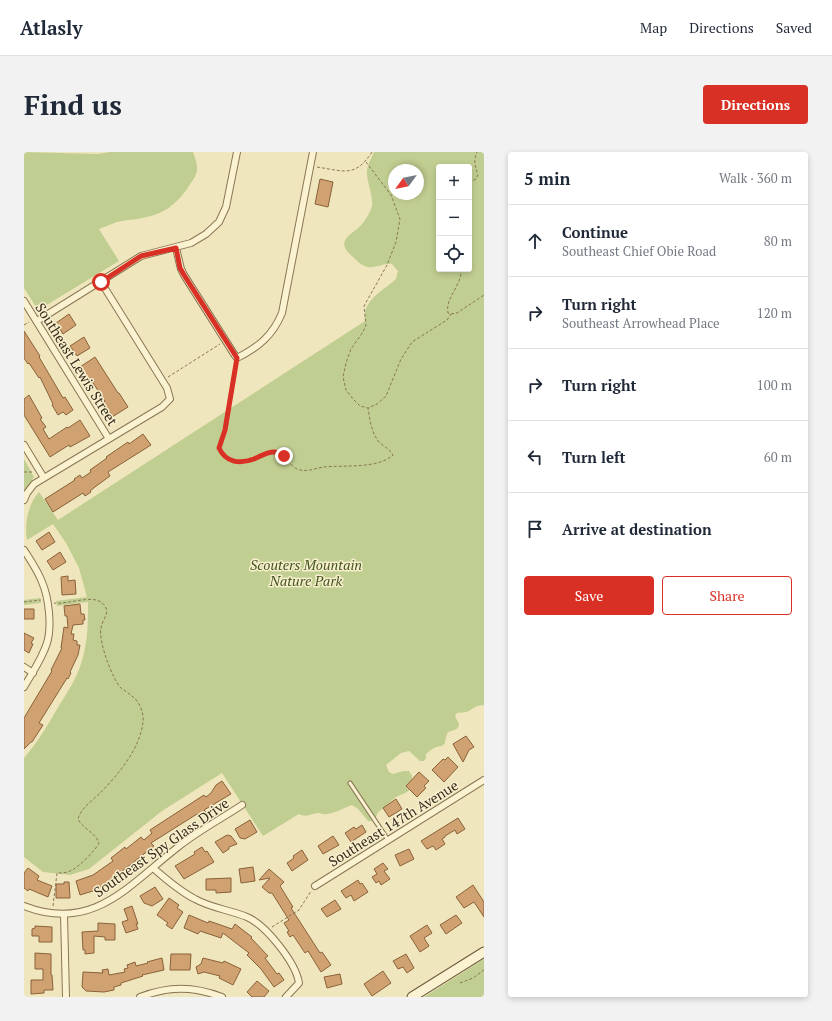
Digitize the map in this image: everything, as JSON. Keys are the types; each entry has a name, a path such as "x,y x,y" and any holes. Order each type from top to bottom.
{"street":[{"path":"37,321 141,256 191,243 206,234 218,222 226,207 237,152"},
{"path":"176,248 180,268 237,358 250,351 270,335 277,325 282,312 313,152"},
{"path":"24,500 34,484 162,407 170,399 170,393 163,381 101,282"},
{"name":"Southeast Lewis Street","path":"24,301 109,439"},
{"path":"24,445 44,478"},
{"path":"24,550 43,584 50,627 47,642 24,687"},
{"path":"24,667 33,672"},
{"name":"Southeast 147th Avenue","path":"314,886 484,780"},
{"name":"Southeast Spy Glass Drive","path":"24,906 40,911 64,914 89,910 108,902 184,842 242,805"},
{"path":"153,868 181,891 195,900 249,918 269,934 298,974 299,983 286,997"},
{"path":"64,914 66,997"},
{"path":"412,997 484,952"},
{"path":"140,997 156,992 184,988 200,990 222,997"}],"lane":[{"path":"350,783 388,840"}],"path":[{"path":"310,166 350,171 358,169 366,162 372,152"},
{"path":"472,182 478,175 474,165 474,159 477,152"},
{"path":"366,162 391,195 400,219 396,242 387,265 364,306 366,325 351,349 346,363 343,377 346,390 353,399 360,406 368,408 377,404 386,396 401,359 412,342 447,320 451,314 458,313 484,296"},
{"path":"451,314 448,313 447,307 461,272"},
{"path":"163,381 225,340"},
{"path":"237,358 225,430 219,448 222,455 231,461 242,462 254,459 268,452 276,452 284,456 290,464 298,469 309,470 322,467 365,465 390,458 393,455 390,449 380,443 373,432 368,408"},
{"path":"24,602 40,600 47,602"},
{"path":"55,914 56,907 53,906 57,873 69,872 76,868 96,849 99,843 97,837 81,824 78,819 80,812 100,793 126,763 140,737 143,720 141,708 135,698 121,688 114,678 109,666 100,629 107,611 103,603 97,600 56,603"},
{"path":"269,934 274,929 271,927 299,910 314,886"},
{"path":"460,983 473,978 484,970"}],"green space":[{"path":"24,152 98,154 110,152 193,152 197,170 195,177 184,193 169,208 157,214 139,219 117,222 99,229 119,261 40,309 36,307 24,288"},
{"name":"Scouters Mountain Nature Park","path":"374,152 484,152 484,705 477,706 467,712 457,713 455,716 459,724 458,728 448,732 445,743 442,746 433,748 426,754 424,761 420,761 409,751 401,753 386,765 389,772 393,774 409,771 412,776 412,783 407,792 396,797 378,812 372,821 368,821 358,809 352,805 333,813 318,813 306,816 299,814 263,836 222,773 162,811 89,869 70,875 43,872 24,857 24,758 47,725 79,670 86,643 88,602 57,606 56,601 87,597 79,568 66,543 53,524 27,540 26,527 32,502 39,492 58,520 365,321 365,314 370,302 379,292 396,279 398,271 392,264 371,267 364,266 345,249 344,242 362,224 372,206 367,172"},
{"path":"24,459 34,477 32,480 33,482 24,494"},
{"path":"40,598 41,603 24,605 24,600"},
{"path":"484,959 484,997 424,997"}],"building":[{"path":"320,179 333,182 328,207 315,204"},
{"path":"69,314 76,325 63,334 56,323"},
{"path":"24,331 40,356 39,357 63,398 65,397 73,410 66,415 63,412 58,415 40,377 39,378 24,358"},
{"path":"84,337 90,348 77,356 70,346"},
{"path":"95,357 128,407 112,417 103,403 105,401 80,367"},
{"path":"29,395 42,418 40,419 46,427 43,429 49,439 80,420 90,436 70,447 69,445 50,457 24,415 24,399"},
{"path":"143,434 151,445 108,472 110,476 90,491 91,492 85,496 83,493 53,512 45,499 75,480 74,479 80,475 82,478 91,472 90,470 107,458 106,457"},
{"path":"49,532 55,542 42,550 36,541"},
{"path":"60,552 66,562 53,570 47,561"},
{"path":"68,576 68,581 75,580 76,594 62,595 61,577"},
{"path":"80,604 81,614 84,614 85,620 83,620 83,624 73,625 71,634 74,634 73,640 77,641 77,645 80,645 78,655 68,679 67,678 39,723 43,725 32,742 24,749 24,718 52,671 51,670 62,648 64,627 68,628 64,606"},
{"path":"24,609 34,609 34,619 24,619"},
{"path":"24,633 34,638 31,643 33,644 29,653 24,650"},
{"path":"466,736 474,747 469,750 463,762 453,744"},
{"path":"448,757 458,767 444,782 432,770 443,759 445,760"},
{"path":"419,772 429,781 424,786 426,788 417,797 406,786"},
{"path":"222,781 231,794 204,810 206,812 199,817 197,814 151,843 154,846 116,877 96,890 80,895 76,881 93,875 113,861 111,858 125,847 126,849 141,837 144,840 152,833 150,830 204,795 206,797 211,793 216,785"},
{"path":"396,799 402,809 389,817 383,808"},
{"path":"458,818 465,829 457,834 455,830 445,836 442,839 445,844 436,850 433,846 427,849 421,841"},
{"path":"250,820 257,832 245,839 240,838 235,829"},
{"path":"362,825 366,832 351,842 345,833 354,827 356,829"},
{"path":"227,835 231,836 237,844 229,847 229,849 223,853 215,842"},
{"path":"333,836 339,845 323,854 318,846"},
{"path":"202,847 205,852 207,851 214,862 184,879 175,866 195,854 194,852"},
{"path":"409,849 414,859 400,866 395,855"},
{"path":"302,850 308,860 292,871 287,863 294,858 293,856"},
{"path":"383,863 388,869 384,871 390,879 381,885 379,881 376,883 372,877 377,874 374,869"},
{"path":"253,867 255,881 241,883 239,869"},
{"path":"28,868 39,876 37,880 52,886 48,897 29,889 28,891 24,888 24,873"},
{"path":"269,869 284,882 280,886 293,907 291,908 320,953 322,952 331,965 321,972 308,951 305,953 293,935 290,937 287,932 289,931 284,923 289,920 272,893 269,893 262,887 270,878 259,880"},
{"path":"231,878 231,892 216,893 216,890 206,890 206,879"},
{"path":"358,880 368,892 354,901 351,895 346,898 341,891"},
{"path":"64,882 69,882 70,898 56,898 56,884 64,884"},
{"path":"473,885 484,902 484,917 474,902 464,908 456,897"},
{"path":"155,887 163,899 152,906 144,903 140,896"},
{"path":"169,898 179,905 177,908 183,912 172,929 166,925 168,923 157,915"},
{"path":"335,900 341,909 327,917 321,909"},
{"path":"132,906 138,924 136,924 138,929 126,933 122,922 128,920 124,909"},
{"path":"189,915 208,923 209,921 232,929 235,924 252,937 251,938 268,956 265,958 277,974 279,973 284,980 274,987 261,969 247,955 249,953 223,933 221,938 200,931 198,934 184,928"},
{"path":"456,915 462,923 446,934 440,925"},
{"path":"98,923 115,924 115,940 105,940 105,937 94,936 94,953 85,954 85,950 83,950 82,932 98,931"},
{"path":"427,925 432,933 424,938 429,946 420,952 410,936"},
{"path":"35,926 52,927 52,942 39,942 39,936 32,936 32,929 35,928"},
{"path":"35,953 51,954 53,990 44,990 44,993 31,994 31,980 43,980 43,969 35,969"},
{"path":"171,954 191,954 190,970 170,970"},
{"path":"406,954 414,968 407,973 403,967 398,969 393,961"},
{"path":"162,958 164,970 142,975 143,976 121,983 121,985 114,987 114,990 104,992 86,991 82,987 83,972 103,973 102,970 108,969 109,975 125,972 124,969 128,968 127,965 135,962 136,966"},
{"path":"203,958 223,963 224,961 241,969 233,985 219,978 220,976 204,972 198,974 196,967 201,964"},
{"path":"383,971 391,983 372,996 364,984"},
{"path":"340,974 342,984 327,988 324,977"},
{"path":"257,981 269,991 264,997 252,997 247,992"}],"route":[{"path":"101,282 141,256 176,248 180,268 237,358 225,430 219,448 222,455 231,461 242,462 254,459 268,452 276,452 284,456"}]}
